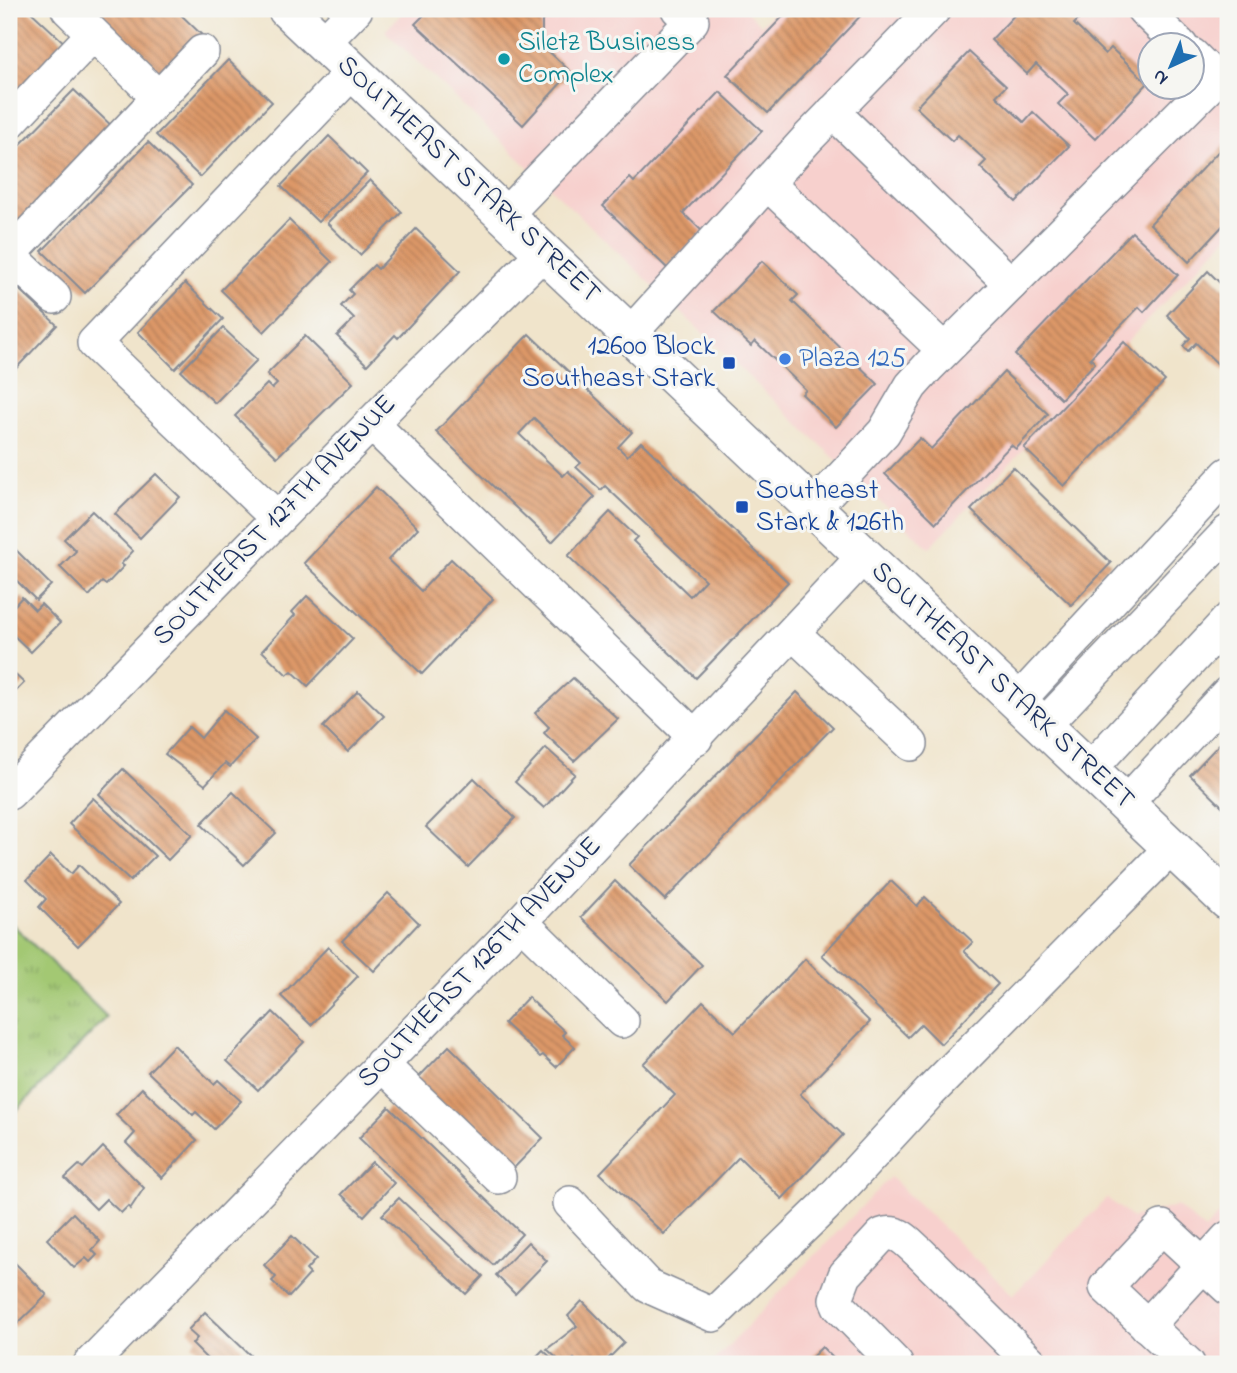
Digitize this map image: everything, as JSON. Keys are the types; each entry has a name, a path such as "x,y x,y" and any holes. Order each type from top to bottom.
{"main road":[{"name":"SOUTHEAST STARK STREET","path":"287,9 1172,847 1226,893"}],"street":[{"path":"68,9 159,98"},
{"path":"323,43 356,9"},
{"path":"506,214 692,22 678,9"},
{"path":"631,334 833,112 934,9"},
{"path":"1143,9 1167,32"},
{"path":"9,123 93,34"},
{"path":"54,298 9,255 202,52"},
{"path":"813,508 884,432 912,386 944,350 1222,73 1206,63"},
{"path":"277,518 94,343 352,71"},
{"path":"833,112 1011,284"},
{"path":"767,183 944,350"},
{"name":"SOUTHEAST 127TH AVENUE","path":"9,793 277,518 544,252"},
{"path":"371,423 696,738"},
{"path":"1031,713 1228,474"},
{"path":"1031,713 1228,532"},
{"name":"SOUTHEAST 126TH AVENUE","path":"90,1364 521,922 864,556"},
{"path":"1090,769 1228,620"},
{"path":"793,633 911,744"},
{"path":"1126,803 1228,693"},
{"path":"570,1203 648,1286 713,1315 824,1207 930,1092 1172,847"},
{"path":"521,922 622,1021"},
{"path":"381,1064 499,1177"},
{"path":"1188,1364 1106,1287 1163,1227 1228,1288"},
{"path":"896,1364 836,1299 845,1275 882,1235 890,1232 901,1236 920,1253 1032,1364"},
{"path":"1147,1326 1228,1238"}],"shaded area":[{"path":"406,9 744,9 761,25 777,9 1228,9 1228,236 929,548 385,31"},
{"path":"890,1177 1013,1295 1107,1198 1132,1218 1177,1206 1205,1230 1228,1204 1228,1364 711,1364"}],"green space":[{"path":"9,921 107,1017 9,1118"}],"building":[{"path":"19,9 28,9 69,47 9,109 9,19"},
{"path":"85,9 175,9 205,38 163,83"},
{"name":"Siletz Business Complex","path":"430,9 553,9 542,21 542,45 571,72 523,125 415,24"},
{"path":"790,9 867,9 768,113 727,75"},
{"path":"1020,9 1070,9 1080,18 1074,24 1105,54 1111,48 1136,72 1136,96 1095,139 1058,104 1068,94 1036,64 1027,74 991,40"},
{"path":"969,52 1006,86 996,96 1024,122 1033,112 1069,146 1016,202 980,167 986,161 958,135 952,141 916,107"},
{"path":"228,60 272,102 200,177 156,135"},
{"path":"74,90 118,132 9,238 9,156"},
{"path":"720,92 762,131 683,213 703,232 667,268 603,206 630,178 634,182"},
{"path":"329,136 367,173 318,222 281,186"},
{"path":"1228,141 1228,220 1189,262 1150,224"},
{"path":"148,142 192,185 85,293 42,251"},
{"path":"370,180 402,212 360,255 327,223"},
{"path":"289,220 332,262 264,332 221,290"},
{"path":"416,229 460,271 398,338 395,335 367,365 337,336 354,319 341,306 353,294 349,290 374,265 378,269"},
{"path":"1132,232 1178,275 1144,312 1139,307 1090,358 1095,363 1061,399 1015,355"},
{"path":"762,261 798,295 792,301 878,384 836,427 802,394 806,390 755,341 751,346 714,311"},
{"path":"1208,271 1228,291 1228,374 1196,343 1188,351 1183,346 1190,338 1167,315"},
{"path":"9,280 57,325 9,376"},
{"path":"185,283 223,319 175,369 138,332"},
{"path":"223,328 257,360 215,403 181,371"},
{"path":"529,334 632,432 618,447 627,456 641,442 788,582 696,678 568,556 610,512 637,537 633,541 690,596 705,580 605,486 601,490 576,467 581,463 534,418 519,434 563,476 568,471 595,497 552,542 436,432"},
{"path":"305,336 353,383 277,457 235,416 267,384 272,389 277,384 267,374"},
{"path":"1124,342 1165,381 1064,486 1024,448"},
{"path":"1004,372 1048,414 1016,449 1011,445 936,523 885,474 920,438 931,449"},
{"path":"1013,467 1111,563 1071,605 971,510"},
{"path":"156,474 180,497 140,538 115,514"},
{"path":"376,487 418,528 388,560 421,591 451,559 493,599 422,674 304,563"},
{"path":"92,511 133,551 121,564 124,566 106,585 102,582 89,596 60,567 76,551 64,539"},
{"path":"12,546 51,585 36,600 9,573 9,549"},
{"path":"307,596 353,639 308,686 292,671 287,675 262,651 295,615 292,612"},
{"path":"22,597 35,610 41,604 60,623 31,652 9,631 9,601 14,606"},
{"path":"9,669 24,683 9,698"},
{"path":"573,678 618,719 574,761 544,733 549,727 535,713"},
{"path":"358,691 384,716 348,752 323,727"},
{"path":"797,692 833,727 665,900 629,865"},
{"path":"1228,706 1228,812 1190,775 1227,736 1213,722"},
{"path":"224,710 256,739 230,767 225,763 205,785 165,754 189,727 201,738"},
{"path":"546,748 575,774 544,808 515,782"},
{"path":"123,769 192,835 168,860 99,794"},
{"path":"474,778 515,818 468,867 426,827"},
{"path":"233,792 276,833 244,865 201,824"},
{"path":"93,798 155,856 130,881 69,824"},
{"path":"51,855 71,874 79,865 119,904 78,946 39,907 46,899 27,880"},
{"path":"615,881 702,965 668,1001 581,917"},
{"path":"891,881 917,906 925,897 973,942 964,951 998,984 941,1044 921,1024 908,1037 822,955"},
{"path":"388,893 419,923 374,971 342,941"},
{"path":"328,947 358,976 311,1025 281,996"},
{"path":"805,959 870,1022 800,1094 843,1135 782,1199 739,1157 664,1234 600,1173 675,1095 643,1064 703,1001 735,1032"},
{"path":"528,997 565,1032 562,1035 575,1047 556,1067 543,1055 540,1057 504,1023"},
{"path":"273,1012 304,1042 258,1090 227,1061"},
{"path":"174,1045 214,1084 218,1080 241,1101 214,1129 196,1112 193,1115 148,1072"},
{"path":"449,1046 543,1138 509,1173 415,1081"},
{"path":"142,1088 197,1140 162,1178 126,1143 135,1133 116,1115"},
{"path":"389,1107 522,1234 493,1265 359,1138"},
{"path":"103,1147 144,1188 130,1209 128,1206 121,1213 106,1199 96,1209 65,1178 79,1165 83,1168"},
{"path":"372,1162 394,1183 364,1216 341,1194"},
{"path":"399,1198 483,1276 466,1294 382,1215"},
{"path":"73,1213 100,1241 92,1250 97,1255 90,1262 86,1258 74,1268 47,1239"},
{"path":"292,1236 316,1259 306,1270 310,1274 289,1297 272,1281 276,1277 264,1265"},
{"path":"528,1242 547,1261 515,1294 496,1275"},
{"path":"14,1262 47,1295 14,1327 9,1321 9,1267"},
{"path":"582,1301 624,1343 603,1364 579,1364 574,1359 569,1364 563,1364 547,1349 577,1326 568,1316"},
{"path":"205,1312 250,1355 241,1364 212,1364 192,1344 197,1338 188,1330"},
{"path":"822,1347 839,1364 805,1364"},
{"path":"543,1350 558,1364 529,1364"}],"place":[{"name":"Siletz Business Complex","path":"504,59"},
{"name":"Plaza 125","path":"785,359"},
{"name":"12600 Block Southeast Stark","path":"729,363"},
{"name":"Southeast Stark & 126th","path":"742,507"}]}
